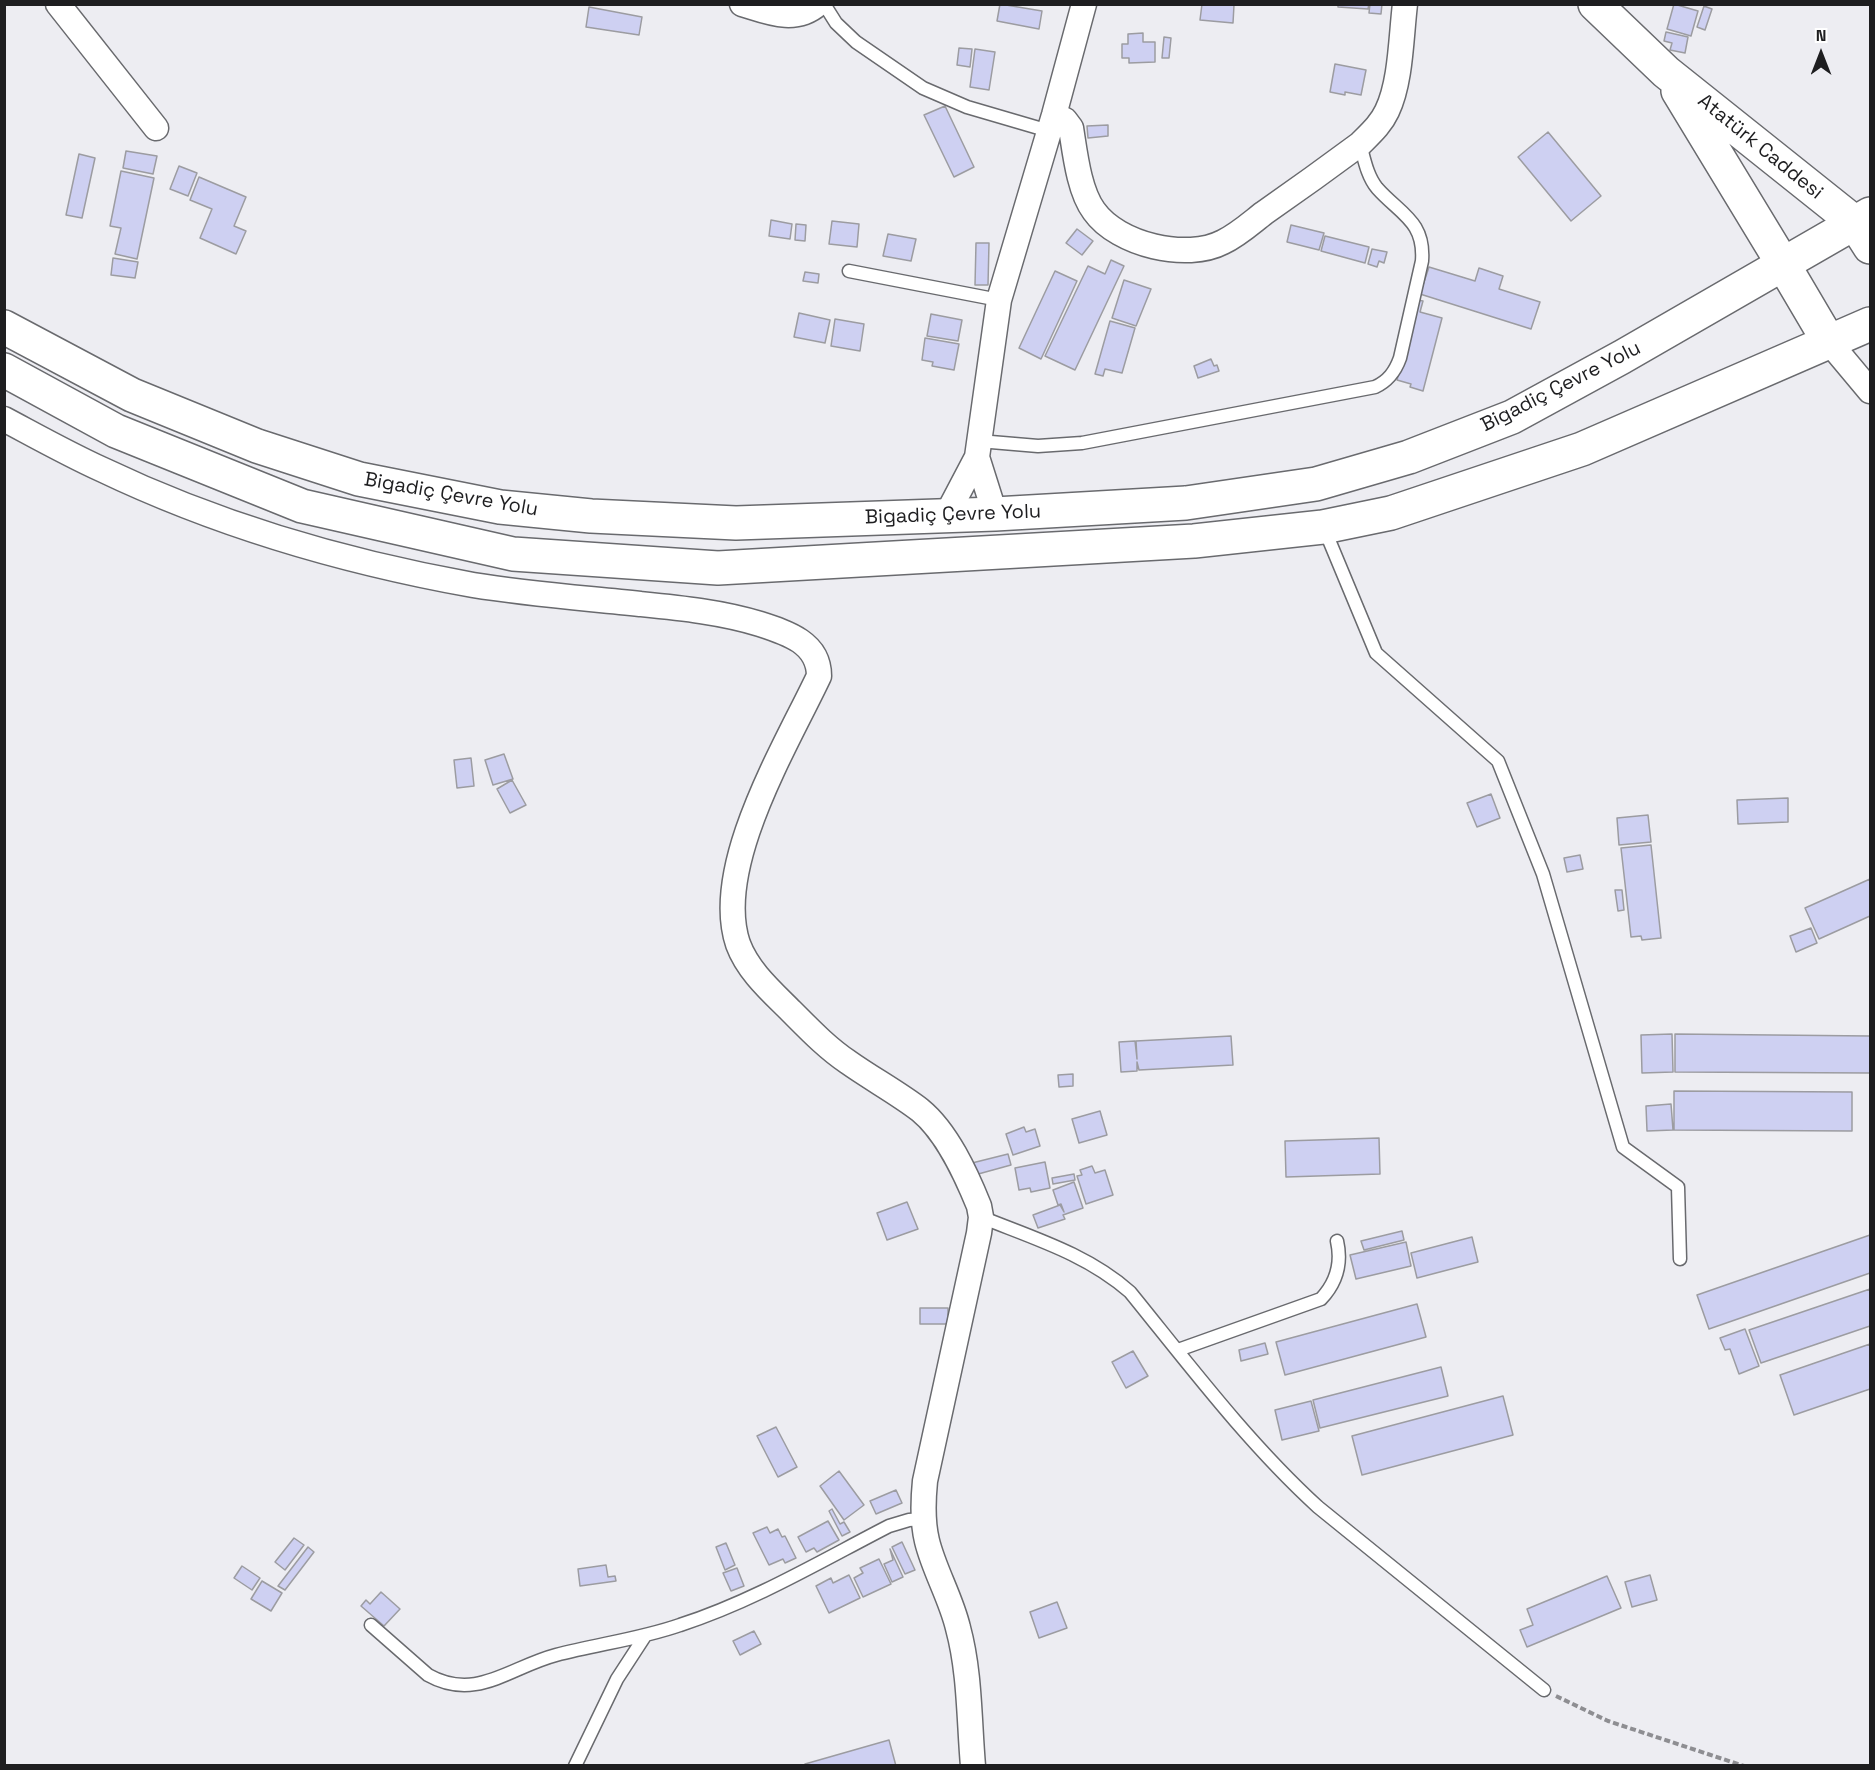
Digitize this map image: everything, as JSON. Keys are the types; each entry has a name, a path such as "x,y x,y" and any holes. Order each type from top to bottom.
{"main road":[{"name":"Atatürk Caddesi","path":"1595,4 1666,72 1865,228"},
{"name":"Atatürk Caddesi","path":"1666,72 1828,342"},
{"name":"Bigadiç Çevre Yolu","path":"4,327 132,395 257,446 359,479 476,503 591,516 736,523 995,514 1186,503 1316,484 1409,457 1512,417 1783,264 1865,228"},
{"name":"Bigadiç Çevre Yolu","path":"4,370 116,431 302,506 513,554 718,568 1194,541 1323,527 1391,513 1582,449 1870,324"}],"street":[{"path":"58,4 156,128"},
{"path":"742,4 793,16 805,13 819,4"},
{"path":"946,516 978,449 999,300 1052,123 1084,4"},
{"path":"1052,123 1065,120 1071,128 1085,194 1094,212 1106,223 1128,237 1151,246 1169,249 1205,248 1223,243 1360,144 1377,127 1393,95 1405,4"},
{"path":"1828,342 1870,391"},
{"path":"4,418 101,470 178,503 260,532 336,555 474,585 535,594 694,609 728,615 779,631 808,646 815,654 819,665 819,676 758,804 741,853 732,900 733,925 738,945 757,977 824,1043 846,1061 920,1110 934,1124 946,1140 979,1206 981,1217 979,1233 925,1481 923,1519 927,1542 950,1600 961,1638 965,1659 973,1766"},
{"path":"978,449 995,514"}],"lane":[{"path":"824,4 836,23 856,42 923,88 968,107 1052,123"},
{"path":"978,449 1082,443 1374,387 1387,380 1397,367 1400,358 1423,250 1416,227 1376,186 1368,171 1360,144"},
{"path":"849,271 999,300"},
{"path":"1323,527 1376,653 1498,761 1543,874 1623,1147 1678,1187 1680,1259"},
{"path":"981,1217 1078,1256 1096,1266 1130,1292 1257,1447 1287,1479 1318,1507 1544,1690"},
{"path":"1178,1350 1321,1299 1336,1276 1340,1253 1337,1241"},
{"path":"371,1624 428,1674 446,1683 469,1686 493,1680 530,1663 556,1655 645,1636 680,1625 744,1600 889,1526 909,1520 923,1519"},
{"path":"575,1766 617,1679 645,1636"}],"path":[{"path":"1544,1690 1608,1720 1744,1766"}],"building":[{"path":"1000,4 1042,11 1039,29 997,21"},
{"path":"1202,4 1234,5 1233,23 1200,20"},
{"path":"1338,4 1369,4 1368,9 1338,7"},
{"path":"1370,4 1382,4 1381,14 1369,13"},
{"path":"1674,4 1698,11 1691,36 1667,29"},
{"path":"1704,6 1712,9 1705,30 1697,27"},
{"path":"589,7 642,17 639,35 586,27"},
{"path":"1666,32 1688,37 1685,53 1670,50 1672,43 1664,41"},
{"path":"1143,33 1143,42 1155,42 1155,62 1129,63 1129,58 1122,58 1122,44 1128,44 1128,34"},
{"path":"1164,37 1171,38 1169,58 1162,58"},
{"path":"959,48 972,49 970,67 957,65"},
{"path":"975,49 995,52 989,90 970,87"},
{"path":"1335,64 1366,70 1361,95 1330,92"},
{"path":"945,106 974,167 954,177 924,115"},
{"path":"1108,125 1108,136 1088,138 1087,126"},
{"path":"1548,132 1601,196 1571,221 1518,157"},
{"path":"126,151 157,156 153,174 123,168"},
{"path":"79,154 95,158 82,218 66,215"},
{"path":"179,166 197,173 188,196 170,189"},
{"path":"121,171 154,178 137,259 115,254 121,228 110,226"},
{"path":"199,177 246,197 234,226 246,231 236,254 200,238 212,209 190,200"},
{"path":"771,220 792,224 790,239 769,236"},
{"path":"832,221 859,224 857,247 829,244"},
{"path":"796,224 806,225 805,241 795,240"},
{"path":"1291,225 1324,233 1319,250 1287,242"},
{"path":"1077,229 1093,241 1082,255 1066,243"},
{"path":"888,234 916,239 911,261 883,256"},
{"path":"1325,236 1369,247 1365,263 1321,251"},
{"path":"976,243 989,243 988,285 975,285"},
{"path":"1372,249 1387,252 1384,263 1379,261 1377,267 1368,264"},
{"path":"113,258 138,262 135,278 111,275"},
{"path":"1111,260 1124,266 1075,370 1045,356 1088,266 1105,274"},
{"path":"1429,267 1475,281 1479,268 1503,276 1499,289 1540,302 1531,329 1420,294"},
{"path":"1055,271 1077,281 1041,359 1019,348"},
{"path":"805,272 819,274 818,283 803,281"},
{"path":"1124,280 1151,289 1136,326 1112,318"},
{"path":"1418,300 1423,301 1420,312 1442,318 1423,391 1397,380"},
{"path":"799,313 830,320 825,343 794,337"},
{"path":"931,314 962,320 958,341 927,336"},
{"path":"835,319 864,324 860,351 831,346"},
{"path":"1110,321 1135,328 1122,373 1105,369 1103,376 1095,374"},
{"path":"925,338 959,344 954,370 932,366 933,362 922,360"},
{"path":"1211,359 1219,371 1198,378 1194,366"},
{"path":"504,754 513,779 493,785 485,760"},
{"path":"471,758 474,786 457,788 454,760"},
{"path":"512,780 526,805 510,813 497,789"},
{"path":"1491,794 1500,818 1477,827 1467,803"},
{"path":"1788,798 1788,822 1738,824 1737,800"},
{"path":"1648,815 1651,842 1619,845 1617,818"},
{"path":"1651,845 1661,938 1642,940 1641,936 1631,937 1621,848"},
{"path":"1580,855 1583,869 1567,872 1564,858"},
{"path":"1870,879 1870,916 1819,939 1805,908"},
{"path":"1615,890 1622,890 1624,910 1618,911"},
{"path":"1811,928 1817,943 1796,952 1790,936"},
{"path":"1672,1034 1673,1072 1642,1073 1641,1035"},
{"path":"1675,1034 1870,1036 1870,1073 1675,1072"},
{"path":"1231,1036 1233,1065 1139,1070 1137,1062 1137,1071 1121,1072 1119,1042 1135,1041 1137,1059 1136,1041"},
{"path":"1073,1074 1073,1086 1059,1087 1058,1075"},
{"path":"1674,1091 1852,1092 1852,1131 1674,1130"},
{"path":"1671,1104 1673,1130 1647,1131 1646,1106"},
{"path":"1100,1111 1107,1135 1079,1143 1072,1119"},
{"path":"1024,1127 1026,1132 1035,1129 1040,1146 1013,1155 1006,1134"},
{"path":"1379,1138 1380,1174 1286,1177 1285,1141"},
{"path":"1008,1154 1011,1165 971,1176 968,1164"},
{"path":"1045,1162 1050,1188 1031,1192 1030,1188 1019,1190 1015,1168"},
{"path":"1092,1166 1095,1173 1105,1170 1113,1195 1086,1204 1077,1176 1082,1175 1080,1170"},
{"path":"1074,1174 1075,1180 1053,1184 1052,1178"},
{"path":"1074,1182 1083,1208 1063,1215 1065,1219 1038,1228 1033,1215 1060,1205 1064,1212 1061,1204 1058,1205 1053,1190"},
{"path":"907,1202 918,1229 887,1240 877,1213"},
{"path":"1402,1231 1404,1240 1364,1250 1361,1241"},
{"path":"1870,1235 1870,1273 1709,1329 1697,1295"},
{"path":"1472,1237 1478,1262 1417,1278 1411,1253"},
{"path":"1406,1242 1411,1266 1356,1279 1350,1255"},
{"path":"1870,1289 1870,1326 1761,1363 1749,1330"},
{"path":"1417,1304 1426,1337 1285,1375 1276,1342"},
{"path":"920,1308 948,1308 948,1324 920,1324"},
{"path":"1745,1329 1759,1366 1739,1374 1730,1349 1725,1350 1720,1338"},
{"path":"1265,1343 1268,1354 1241,1361 1239,1350"},
{"path":"1870,1344 1870,1389 1794,1415 1780,1375"},
{"path":"1133,1351 1148,1376 1126,1388 1112,1362"},
{"path":"1441,1367 1448,1396 1320,1428 1313,1400"},
{"path":"1503,1396 1513,1435 1362,1475 1352,1436"},
{"path":"1311,1401 1319,1431 1282,1440 1275,1410"},
{"path":"776,1427 797,1467 778,1477 757,1436"},
{"path":"839,1471 864,1505 844,1520 820,1486"},
{"path":"896,1490 902,1503 876,1514 870,1501"},
{"path":"832,1509 840,1524 844,1522 850,1532 842,1536 829,1511"},
{"path":"828,1521 839,1540 817,1552 814,1548 806,1552 798,1537"},
{"path":"767,1527 770,1533 778,1529 782,1537 785,1536 796,1558 785,1563 783,1559 769,1565 753,1533"},
{"path":"294,1538 304,1545 285,1570 275,1562"},
{"path":"902,1542 915,1570 905,1574 892,1547"},
{"path":"726,1543 735,1565 725,1570 716,1547"},
{"path":"308,1547 314,1552 285,1590 278,1586"},
{"path":"890,1549 903,1577 892,1582 884,1564 893,1560"},
{"path":"879,1559 891,1584 863,1597 854,1578 863,1573 860,1568"},
{"path":"606,1565 608,1577 615,1576 616,1581 580,1586 578,1569"},
{"path":"242,1566 260,1578 252,1590 234,1578"},
{"path":"737,1568 744,1586 731,1591 723,1573"},
{"path":"849,1575 860,1598 829,1613 816,1586 831,1578 833,1583"},
{"path":"1650,1575 1657,1600 1632,1607 1625,1582"},
{"path":"1607,1576 1621,1608 1527,1647 1520,1630 1533,1625 1527,1609"},
{"path":"262,1581 282,1593 271,1611 251,1599"},
{"path":"381,1592 400,1609 384,1626 361,1606 366,1600 370,1604"},
{"path":"1057,1602 1067,1628 1039,1638 1030,1612"},
{"path":"754,1631 761,1644 740,1655 733,1641"},
{"path":"889,1740 896,1766 806,1766 805,1764"}]}
